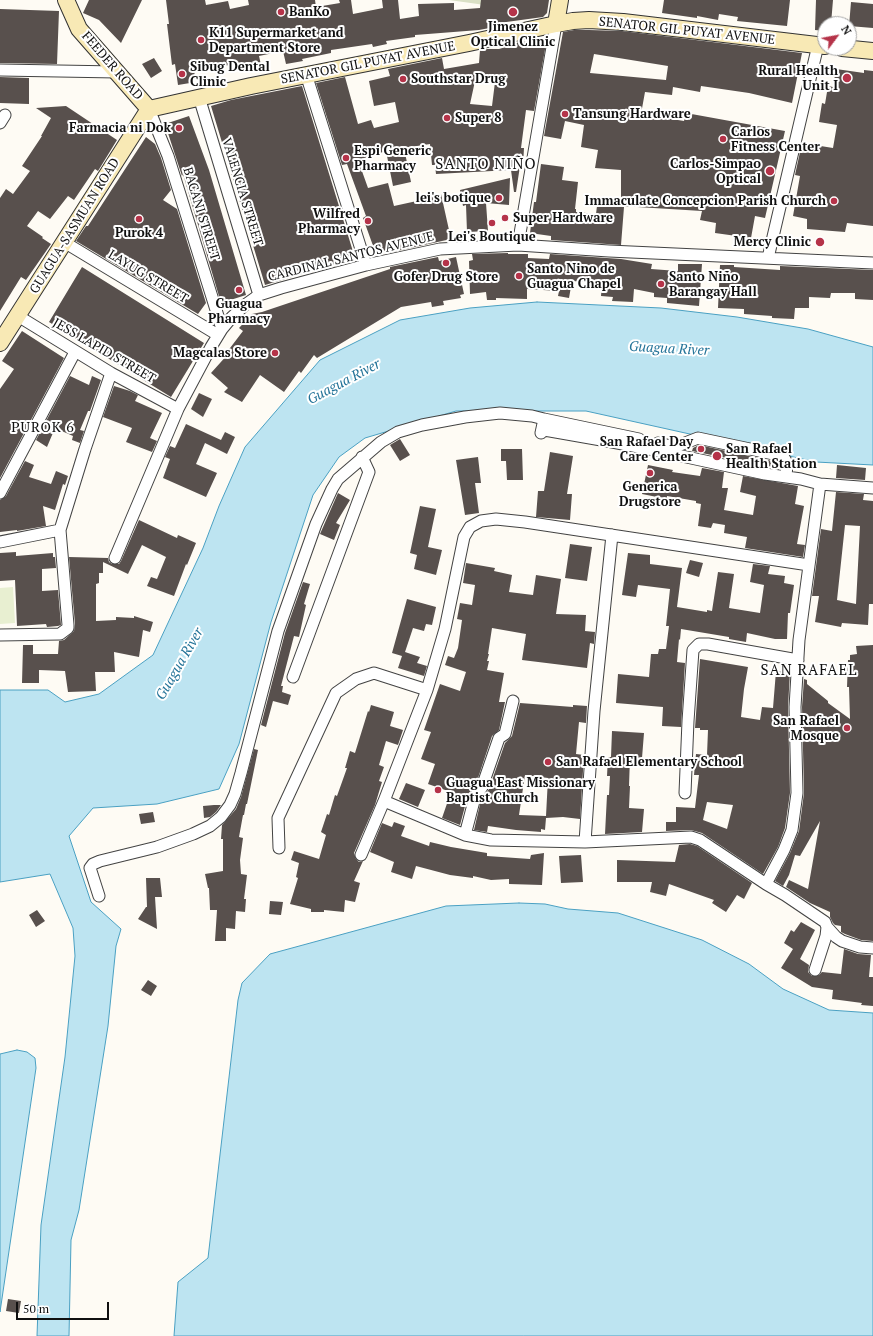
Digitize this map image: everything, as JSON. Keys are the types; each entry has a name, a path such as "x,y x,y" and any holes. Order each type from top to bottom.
{"main road":[{"name":"FEEDER ROAD","path":"66,0 79,29 149,109"},
{"path":"556,24 560,0"},
{"name":"SENATOR GIL PUYAT AVENUE","path":"149,109 306,74 469,44 556,24 589,20 817,45"},
{"path":"857,50 873,52"},
{"name":"GUAGUA-SASMUAN ROAD","path":"0,343 149,109"}],"street":[{"path":"518,245 556,24"},
{"path":"768,258 819,56"},
{"path":"0,70 117,72"},
{"path":"306,74 366,265"},
{"name":"VALENCIA STREET","path":"199,97 259,296"},
{"name":"BACANI STREET","path":"149,109 168,156 220,332"},
{"name":"LAYUG STREET","path":"64,242 220,332"},
{"name":"CARDINAL SANTOS AVENUE","path":"115,558 178,409 220,332 241,309 259,296 280,288 366,265 440,249 518,245 609,251 873,263"},
{"name":"JESS LAPID STREET","path":"18,316 111,373 178,409"},
{"path":"0,493 75,352"},
{"path":"0,635 60,634 68,628 60,530 85,449 111,373"},
{"path":"99,896 90,868 93,864 157,847 193,834 210,826 221,817 230,806 241,773 278,631 316,524 338,479 381,442 398,432 422,425 465,417 500,413 532,416 665,445 680,445 698,438 783,456 787,463 786,477"},
{"path":"544,419 540,433 544,430 613,442 765,474 802,479 820,484 873,488"},
{"path":"293,677 370,472 362,457"},
{"path":"766,884 784,850 792,830 797,792 795,707 799,640 820,484"},
{"path":"361,855 384,801 427,690 445,629 464,537 470,527 481,521 496,519 809,565"},
{"path":"0,542 60,530"},
{"path":"585,842 594,711 612,535"},
{"path":"685,793 693,650 699,644 708,644 798,660"},
{"path":"279,848 278,818 336,693 356,679 374,673 427,690"},
{"path":"465,835 476,797 482,787 499,738 505,734 512,701"},
{"path":"384,801 465,835 505,840 585,842 691,837 700,840 808,910 825,922 827,927 842,941 860,947 873,948"},
{"path":"815,970 826,936 827,927"}],"green space":[{"path":"449,0 486,0 485,5"},
{"path":"13,587 15,623 0,624 0,588"}],"water":[{"name":"Guagua River","path":"537,302 661,308 737,317 808,329 873,347 873,465 816,462 586,411 456,411 365,438 339,457 313,495 271,622 239,744 219,789 157,804 93,808 69,836 91,902 121,929 116,946 108,1026 79,1210 71,1240 69,1336 37,1336 41,1225 65,1057 75,956 73,928 50,874 0,882 0,690 48,690 65,702 99,694 153,655 203,548 219,506 245,447 320,360 400,320 470,308"},
{"path":"519,903 545,904 568,909 618,913 702,940 749,964 783,989 829,1010 873,1013 873,1336 174,1336 178,1282 208,1258 238,1000 242,983 270,954 446,906"},
{"path":"17,1050 27,1052 35,1058 36,1068 0,1312 0,1054"}],"building":[{"path":"89,0 142,0 121,43 99,20 83,13"},
{"path":"166,0 205,0 206,5 228,1 230,9 249,5 248,0 315,0 316,7 340,3 339,0 351,0 353,14 383,8 382,0 398,0 400,19 419,16 418,4 454,3 454,10 480,8 481,0 549,0 547,13 543,17 499,23 500,26 479,30 415,35 415,37 386,41 387,44 373,47 372,44 331,50 331,53 286,64 283,51 259,56 261,65 252,67 251,63 231,67 230,65 194,70 195,77 189,78 190,83 178,85 175,64 172,65 167,24 169,24"},
{"path":"664,0 790,0 787,26 737,21 738,17 719,14 718,20 697,16 697,18 662,13"},
{"path":"816,0 833,0 832,16 817,16 817,30 815,30"},
{"path":"851,2 873,4 873,28 857,27 857,16 850,16"},
{"path":"0,9 59,11 57,64 0,63"},
{"path":"574,30 622,31 802,53 792,103 749,93 701,86 700,92 673,87 672,95 645,92 641,114 684,121 686,113 785,131 765,218 755,216 751,238 715,233 716,223 700,220 702,211 621,206 621,170 595,168 598,150 581,147 584,125 565,121 561,139 544,136 563,32","holes":["594,54 668,66 666,80 590,73"]},
{"path":"541,41 546,44 534,111 526,110 521,148 524,148 523,166 520,166 516,192 514,192 511,170 436,174 435,165 432,165 430,144 404,148 411,182 393,186 386,151 358,160 368,188 388,183 394,206 441,194 451,239 388,253 388,250 376,254 363,218 366,216 347,164 342,165 316,83 345,77 358,124 371,120 374,128 399,122 395,102 374,106 369,81 390,76 388,69 442,58 444,69 479,63 480,50 499,49 518,42","holes":["475,81 495,82 492,106 470,104"]},
{"path":"154,58 162,71 151,78 142,64"},
{"path":"836,69 864,73 864,70 873,71 873,226 847,223 845,232 807,229 807,219 793,216 800,176 795,175 802,143 833,148 837,125 819,122 822,103 825,104 828,86 833,87"},
{"path":"0,77 29,78 29,104 0,103"},
{"path":"302,86 355,258 265,285 211,106 231,100"},
{"path":"66,106 117,140 98,171 95,169 74,200 68,196 50,219 38,211 27,226 51,244 26,280 21,277 0,311 0,198 6,189 13,194 30,171 22,166 42,136 51,118 36,108"},
{"path":"189,116 209,170 246,295 221,303 183,174 182,176 165,124"},
{"name":"Purok 4","path":"146,137 155,144 161,158 171,190 163,200 177,209 206,303 198,314 76,241 86,226 88,226"},
{"path":"541,164 564,167 562,180 578,182 576,212 596,214 597,206 624,207 621,245 551,240 551,236 530,233"},
{"path":"510,178 509,205 486,203 488,231 467,232 466,205 463,206 460,190"},
{"path":"472,254 528,254 528,258 549,259 550,254 621,259 652,264 651,269 678,271 678,264 702,264 699,306 667,303 667,298 654,297 654,293 634,289 633,302 612,301 613,297 601,296 602,283 572,281 569,298 558,296 559,291 527,289 527,299 496,298 496,300 487,300 486,292 470,294 469,261 473,260"},
{"path":"438,257 439,261 456,257 464,294 460,295 461,298 443,301 444,305 432,307 431,302 401,307 317,358 314,355 301,373 299,371 284,392 260,375 242,402 224,392 228,388 211,373 229,353 227,352 243,331 239,328 252,314 390,269 390,267"},
{"path":"720,265 780,270 780,266 873,270 873,300 855,299 855,293 831,293 830,298 809,297 809,308 795,308 794,319 744,314 744,309 718,308"},
{"path":"82,267 204,343 171,397 49,322"},
{"path":"22,331 64,358 0,478 0,389 14,369 2,361"},
{"path":"70,376 89,385 92,376 101,380 90,411 88,411 80,430 84,431 80,443 72,440 73,436 55,428 47,447 36,440"},
{"path":"114,386 138,395 135,401 162,413 150,438 157,441 152,452 126,442 132,428 103,417"},
{"path":"199,393 212,399 203,417 191,409"},
{"path":"186,424 221,440 225,432 235,437 227,454 205,443 196,464 217,473 206,497 163,478 170,459 165,457 170,446 175,448"},
{"path":"400,439 410,455 400,461 390,445"},
{"path":"699,445 777,462 776,468 692,451 693,448"},
{"path":"501,449 522,449 523,480 507,480 506,461 501,461"},
{"path":"550,452 573,456 567,494 572,494 570,520 536,517 538,491 544,491"},
{"path":"478,457 481,483 475,483 479,513 465,515 456,460"},
{"path":"25,461 34,465 29,477 51,484 56,471 68,476 65,485 63,484 55,510 43,506 46,526 17,531 0,532 0,500 6,496"},
{"path":"648,465 673,470 672,472 700,476 702,468 724,472 722,488 728,488 724,510 753,515 756,496 740,492 743,476 798,486 795,504 804,506 797,544 805,545 803,557 745,548 747,537 724,533 725,525 713,523 711,528 698,526 701,504 696,503 696,501 667,496 667,499 642,494"},
{"path":"837,465 866,468 865,480 836,478"},
{"path":"836,492 864,494 863,500 873,501 873,604 869,604 868,625 842,623 841,627 815,622 819,596 812,596 821,529 832,531","holes":["845,525 860,526 856,604 837,600"]},
{"path":"338,493 350,500 336,523 340,525 334,540 320,534"},
{"path":"420,506 436,509 428,547 442,550 436,575 414,569 417,555 410,553"},
{"path":"139,520 177,538 178,535 196,543 174,596 147,586 151,577 157,579 166,557 142,545 128,574 103,562 103,573 99,573 99,583 96,584 96,621 116,620 116,617 134,618 134,616 153,622 150,632 143,630 139,657 114,652 115,672 95,672 96,691 68,692 65,671 39,670 39,683 22,683 23,645 33,645 33,654 58,654 59,641 64,640 74,631 75,624 69,557 108,558 109,562 112,564 119,564"},
{"path":"570,544 592,547 587,581 565,578"},
{"path":"16,552 16,556 53,553 56,568 42,569 42,591 58,590 61,625 47,627 46,624 17,626 15,580 0,581 0,553"},
{"path":"628,553 650,555 650,564 682,568 677,607 707,612 707,610 712,611 718,572 734,574 729,608 760,613 764,585 750,582 753,564 770,566 768,574 785,576 784,583 794,585 790,613 788,613 787,639 775,639 747,633 746,642 729,639 729,637 681,629 677,662 685,663 681,727 662,726 663,707 616,703 618,674 649,677 651,654 658,654 659,649 666,649 669,626 666,626 670,589 638,585 636,597 622,595"},
{"path":"690,560 703,563 699,577 686,573"},
{"path":"466,563 495,568 494,571 512,575 509,592 533,595 536,575 561,579 556,614 586,615 585,631 595,632 594,644 590,643 587,668 522,660 526,634 492,628 487,670 504,673 499,702 505,702 499,730 492,736 476,784 468,795 460,825 442,818 451,792 428,784 435,764 421,759 431,732 424,730 440,684 460,691 466,672 445,665 448,656 454,658 458,648 462,620 457,619 460,603 472,605 475,585 463,583"},
{"path":"303,582 310,584 304,604 306,605 299,637 294,636 281,686 283,686 282,692 291,695 288,705 273,701 266,727 261,725 285,633"},
{"path":"407,599 436,607 432,625 426,624 424,631 413,628 405,652 420,657 417,663 427,666 424,676 398,668 402,656 392,653"},
{"path":"873,645 873,941 861,940 841,932 841,926 833,923 830,917 830,912 810,903 786,887 789,880 808,889 820,821 800,856 795,855 789,875 783,886 775,881 790,853 799,831 804,793 802,707 804,679 807,680 807,684 828,701 828,703 850,719 849,687 847,687 848,660 850,660 850,655 857,654 856,646"},
{"path":"700,659 748,667 741,717 760,720 762,707 773,708 776,671 790,672 788,707 790,793 785,828 778,847 763,874 702,833 691,830 666,831 666,822 676,822 676,807 695,808 699,775 694,775 696,754 707,755 708,730 700,730 700,728 695,728","holes":["707,802 733,805 727,829 703,820"]},
{"name":"San Rafael Elementary School","path":"520,703 573,707 573,705 587,706 586,723 579,722 576,754 584,755 580,819 563,817 546,818 545,830 541,829 541,832 488,826 487,832 474,830 481,800 489,789 505,743 512,736","holes":["525,775 548,778 546,816 519,815"]},
{"path":"371,705 394,712 390,726 403,730 398,745 386,741 379,765 384,767 379,781 382,782 375,805 354,853 359,862 363,861 354,881 360,883 355,902 345,900 344,912 324,910 324,912 311,912 311,909 290,904 298,878 296,877 299,863 291,860 294,851 319,859 326,835 321,832 327,814 329,815 335,795 337,796 347,768 345,768 350,751 355,753"},
{"path":"612,731 644,733 642,758 630,757 629,786 629,808 644,809 642,832 605,834 607,795 609,795 610,776 607,776 608,757 611,757"},
{"path":"254,749 258,750 239,837 243,838 240,860 241,874 247,875 244,899 246,899 245,912 236,911 235,929 226,928 226,941 215,941 217,910 210,910 209,888 205,874 223,871 223,839 221,839 222,825 236,809 241,797"},
{"path":"406,783 425,790 418,807 399,799"},
{"path":"221,805 210,817 204,818 203,806"},
{"path":"153,812 155,822 141,824 139,814"},
{"path":"394,822 405,826 401,836 429,846 430,842 487,853 487,856 530,859 531,855 544,853 542,885 509,884 509,879 491,880 473,876 473,878 450,875 416,866 412,879 391,872 394,862 370,852 382,823 392,827"},
{"path":"690,844 697,846 752,883 744,899 737,895 726,912 712,903 714,900 669,884 666,896 650,892 652,882 617,882 617,860 675,862 679,845"},
{"path":"581,855 583,882 561,883 559,856"},
{"path":"146,878 160,878 162,897 155,897 157,929 138,919 147,907"},
{"path":"270,901 283,902 281,915 269,914"},
{"path":"37,910 45,921 36,927 29,915"},
{"path":"801,922 815,930 800,959 809,965 808,972 812,976 819,975 822,972 841,974 844,949 858,954 871,955 869,977 873,977 873,1006 832,999 833,990 812,987 781,968 793,949 784,943 791,930 794,932"},
{"path":"148,980 157,986 151,996 141,990"},
{"path":"8,1299 21,1301 19,1313 6,1311"}],"place":[{"name":"BanKo","path":"281,12"},
{"name":"Jimenez Optical Clinic","path":"513,12"},
{"name":"K11 Supermarket and Department Store","path":"201,40"},
{"name":"Sibug Dental Clinic","path":"182,74"},
{"name":"Rural Health Unit I","path":"847,78"},
{"name":"Southstar Drug","path":"403,79"},
{"name":"Tansung Hardware","path":"565,114"},
{"name":"Super 8","path":"447,118"},
{"name":"Farmacia ni Dok","path":"179,128"},
{"name":"Carlos Fitness Center","path":"723,139"},
{"name":"Espi Generic Pharmacy","path":"346,158"},
{"name":"Carlos-Simpao Optical","path":"770,171"},
{"name":"lei's botique","path":"499,198"},
{"name":"Immaculate Concepcion Parish Church","path":"834,201"},
{"name":"Super Hardware","path":"505,218"},
{"name":"Purok 4","path":"139,219"},
{"name":"Wilfred Pharmacy","path":"368,221"},
{"name":"Lei's Boutique","path":"492,223"},
{"name":"Mercy Clinic","path":"820,242"},
{"name":"Gofer Drug Store","path":"446,263"},
{"name":"Santo Nino de Guagua Chapel","path":"519,276"},
{"name":"Santo Niño Barangay Hall","path":"661,284"},
{"name":"Guagua Pharmacy","path":"239,290"},
{"name":"Magcalas Store","path":"275,353"},
{"name":"San Rafael Day Care Center","path":"701,449"},
{"name":"San Rafael Health Station","path":"717,456"},
{"name":"Generica Drugstore","path":"650,473"},
{"name":"San Rafael Mosque","path":"847,728"},
{"name":"San Rafael Elementary School","path":"548,762"},
{"name":"Guagua East Missionary Baptist Church","path":"438,790"}],"district":[{"name":"SANTO NIÑO","path":"486,165"},
{"name":"PUROK 6","path":"43,428"},
{"name":"SAN RAFAEL","path":"809,671"}]}
